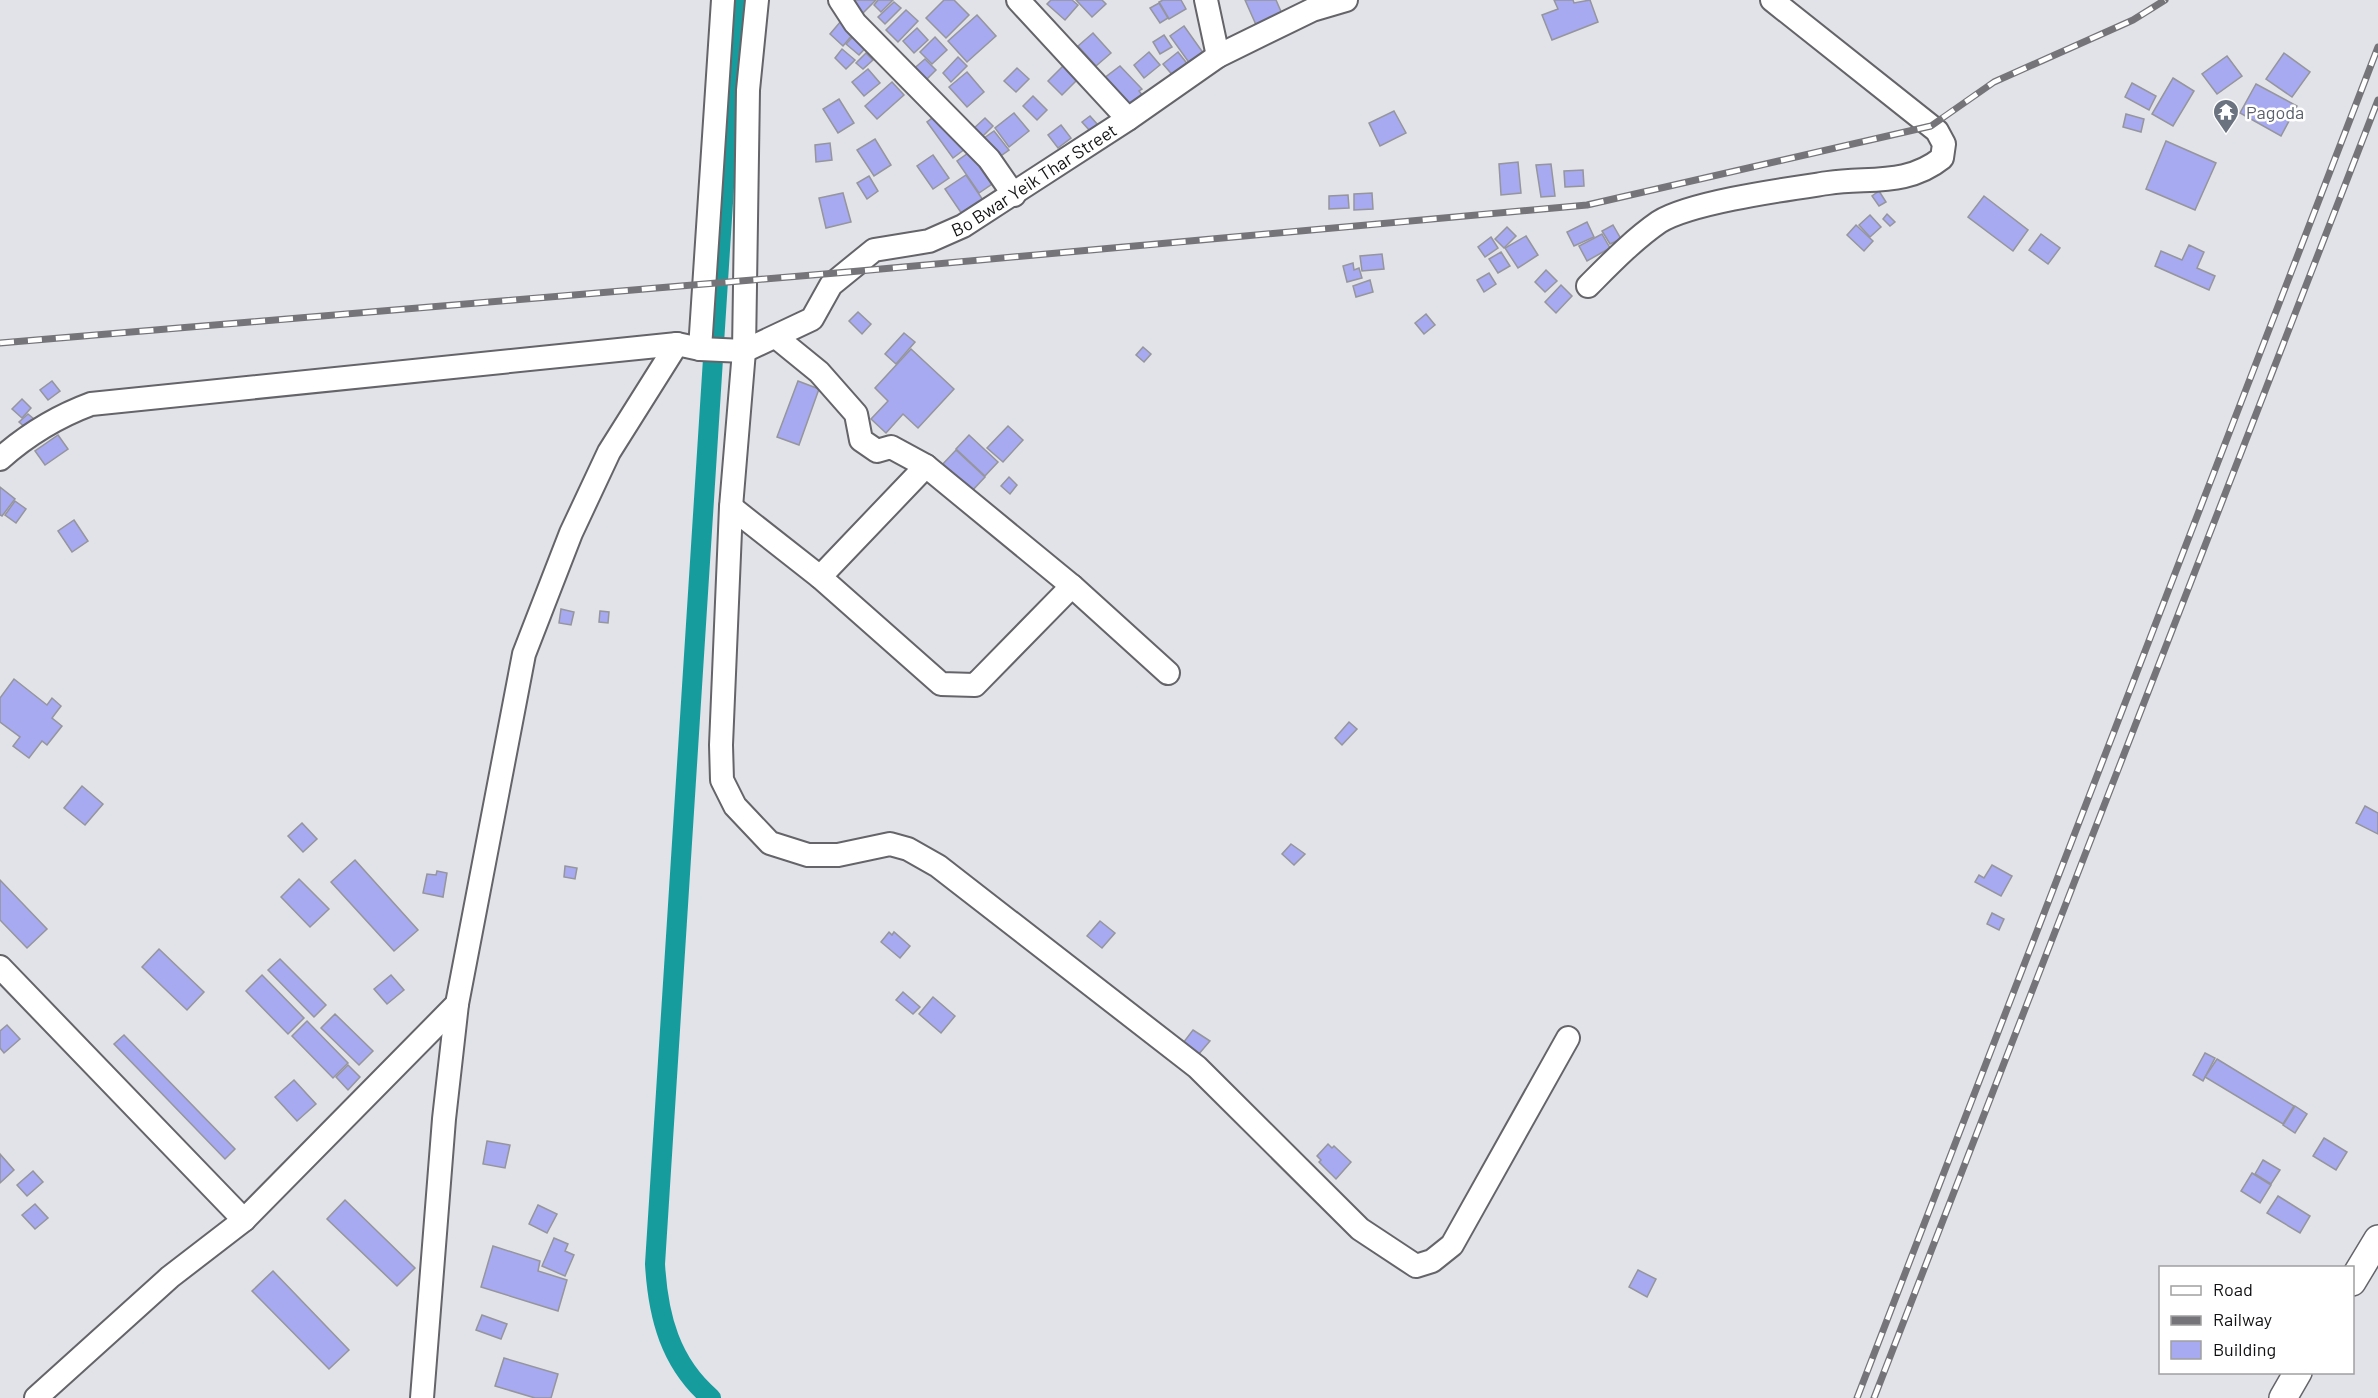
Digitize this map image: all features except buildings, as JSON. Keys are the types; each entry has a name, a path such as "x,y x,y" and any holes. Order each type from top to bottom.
{"street":[{"path":"700,349 723,0"},
{"path":"757,0 748,90 743,280 736,350 721,745 722,780 735,806 770,843 808,855 838,855 890,844 908,849 938,866 1197,1066 1360,1229 1395,1255 1416,1266 1432,1261 1452,1245 1568,1038"},
{"path":"840,0 855,23 989,159 1014,195"},
{"path":"1018,0 1128,119"},
{"path":"1206,0 1218,56"},
{"name":"Bo Bwar Yeik Thar Street","path":"736,350 776,337 812,320 831,285 874,250 929,241 963,226 1014,195 1218,56 1312,10 1347,0"},
{"path":"1588,286 1654,226 1693,208 1829,183 1905,178 1926,171 1942,158 1944,144 1937,131 1772,0"},
{"path":"776,337 819,372 856,414 861,440 877,451 891,447 926,466 1072,586 1168,673"},
{"path":"422,1398 444,1119 457,1004 524,654 571,533 609,452 677,344"},
{"path":"0,459 32,433 59,416 91,404 677,344 700,349 736,350"},
{"path":"820,577 926,466"},
{"path":"731,507 820,577 941,684 975,685 1072,586"},
{"path":"0,967 244,1220"},
{"path":"36,1398 170,1277 244,1220 457,1004"},
{"path":"2354,1279 2378,1239"},
{"path":"2283,1398 2297,1374"}],"waterway":[{"path":"711,1398 685,1370 676,1354 663,1320 655,1264 736,0"}],"railway":[{"path":"0,343 848,272 1587,205 1931,126 1994,82 2133,20 2165,0"},
{"path":"1857,1398 2378,47"},
{"path":"1874,1398 2378,100"}],"place":[{"name":"Pagoda","path":"2226,135"}]}
